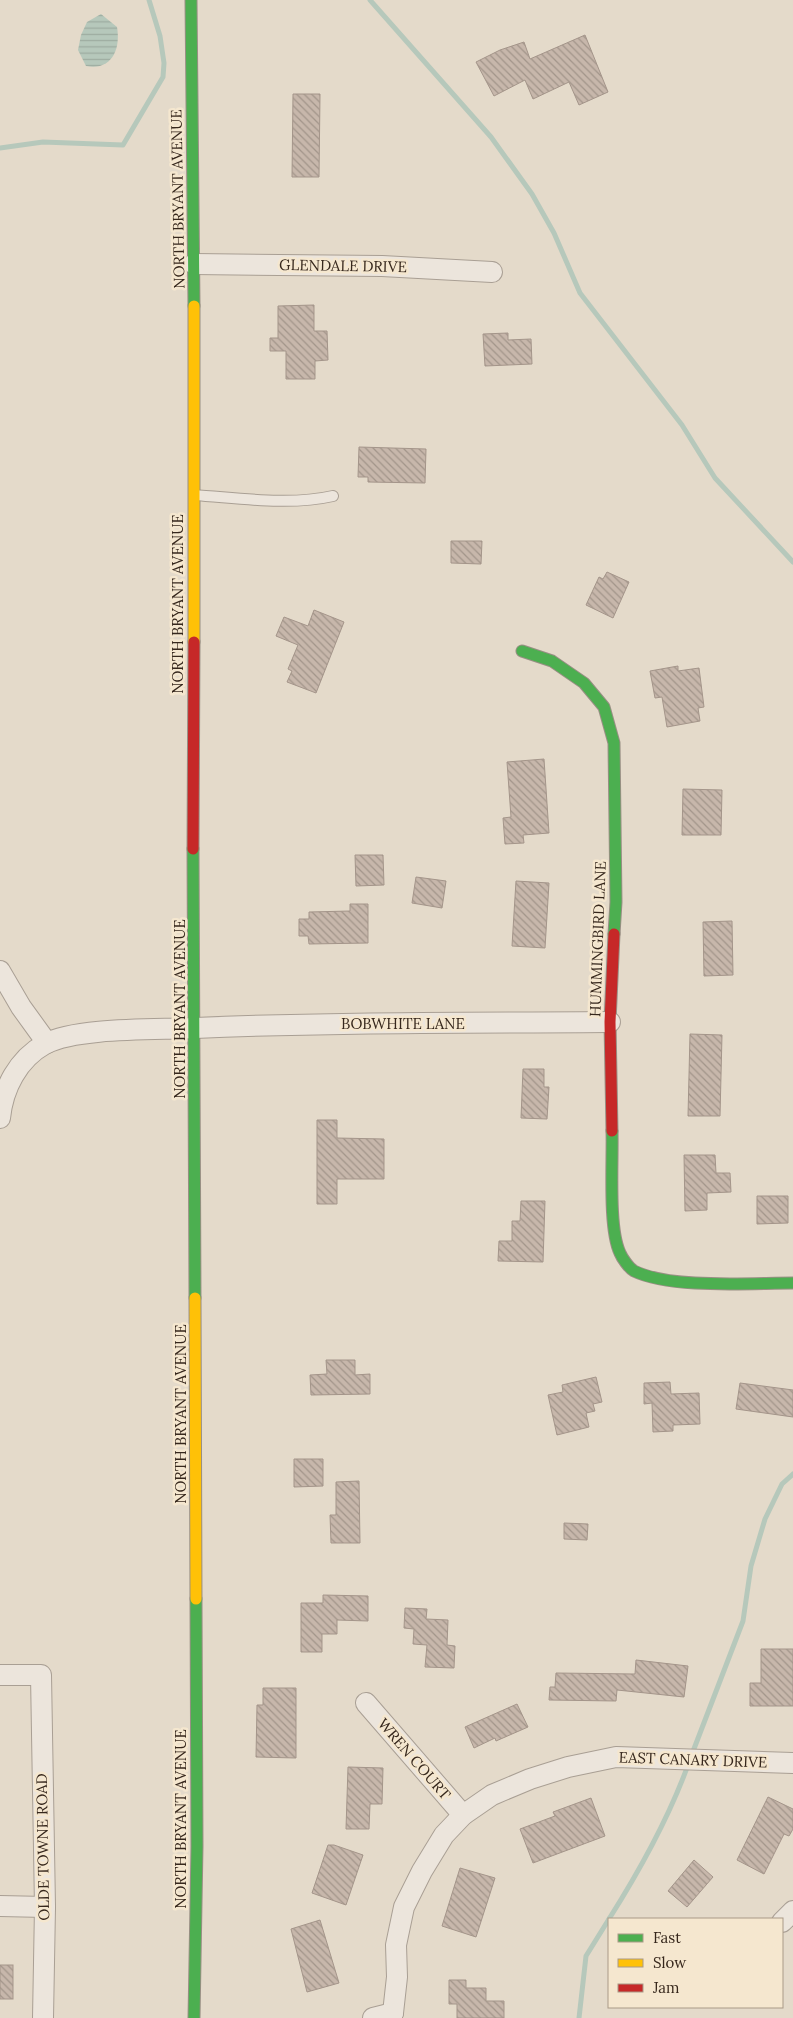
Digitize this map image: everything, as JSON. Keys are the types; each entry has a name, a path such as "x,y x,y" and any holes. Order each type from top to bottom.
{"street":[{"name":"NORTH BRYANT AVENUE","path":"191,0 195,418 193,495 196,1028 197,1846 194,2018"},
{"name":"GLENDALE DRIVE","path":"194,264 382,266 492,272"},
{"name":"HUMMINGBIRD LANE","path":"522,651 552,661 584,683 604,707 614,743 616,902 610,1022 614,1231 620,1253 632,1270 654,1277 690,1283 793,1283"},
{"path":"0,971 21,1007 47,1043 28,1055 11,1079 0,1118"},
{"name":"BOBWHITE LANE","path":"47,1043 85,1034 249,1025 610,1022"},
{"name":"OLDE TOWNE ROAD","path":"0,1675 41,1675 45,1907 43,2018"},
{"name":"WREN COURT","path":"366,1703 463,1815"},
{"name":"EAST CANARY DRIVE","path":"395,2015 398,1976 396,1945 404,1907 422,1871 444,1835 463,1815 492,1795 530,1779 568,1767 616,1757 793,1763"},
{"path":"0,1906 45,1907"},
{"path":"783,1921 793,1911"},
{"path":"373,2018 395,2015"}],"lane":[{"path":"193,495 288,500 318,499 333,496"}],"shaded area":[{"path":"101,14 117,27 116,51 108,62 102,65 95,67 86,66 78,50 81,35 87,22"}],"building":[{"path":"585,35 608,92 579,105 569,82 533,99 525,80 494,96 476,62 500,50 524,42 530,59"},
{"path":"293,94 320,94 319,177 292,177"},
{"path":"314,305 314,331 327,331 328,360 315,361 315,379 286,379 286,351 270,351 270,338 278,338 278,306"},
{"path":"508,333 508,340 531,339 532,364 485,366 483,334"},
{"path":"359,447 426,449 425,483 368,482 368,477 358,477"},
{"path":"451,541 482,541 481,564 451,563"},
{"path":"607,572 629,582 613,618 586,605 599,577 603,579"},
{"path":"314,610 344,622 316,693 287,682 292,671 288,669 298,645 276,636 284,617 308,626"},
{"path":"678,666 678,671 699,668 704,707 698,708 700,721 667,727 662,697 655,698 650,671"},
{"path":"544,759 549,833 523,835 524,843 505,844 503,818 511,817 507,762"},
{"path":"683,789 722,790 721,835 682,835"},
{"path":"355,855 383,855 384,885 356,886"},
{"path":"416,877 446,881 442,908 412,903"},
{"path":"516,881 549,883 545,948 512,946"},
{"path":"350,904 368,904 368,943 309,944 308,936 299,936 299,919 309,919 309,912 350,911"},
{"path":"732,921 733,975 704,976 703,922"},
{"path":"690,1034 722,1035 720,1116 688,1116"},
{"path":"523,1069 544,1069 544,1087 549,1087 547,1119 521,1118"},
{"path":"317,1120 337,1120 337,1138 384,1139 384,1179 337,1179 337,1204 317,1204"},
{"path":"684,1155 715,1155 716,1173 730,1173 731,1192 707,1193 707,1210 685,1211"},
{"path":"757,1196 788,1196 788,1223 757,1224"},
{"path":"521,1201 545,1201 543,1262 498,1261 499,1241 512,1241 512,1221 520,1221"},
{"path":"326,1360 355,1360 355,1375 370,1374 370,1394 311,1395 310,1375 327,1374"},
{"path":"596,1377 602,1402 593,1404 595,1411 586,1413 589,1427 557,1435 548,1395 563,1392 562,1385"},
{"path":"670,1382 671,1394 699,1393 700,1424 673,1425 673,1431 653,1432 652,1403 644,1404 644,1383"},
{"path":"740,1383 793,1390 793,1417 736,1409"},
{"path":"294,1459 323,1459 323,1486 294,1487"},
{"path":"359,1481 360,1543 331,1543 330,1515 336,1515 336,1482"},
{"path":"564,1523 588,1524 587,1540 564,1539"},
{"path":"323,1595 368,1596 368,1621 337,1620 337,1634 322,1634 322,1652 301,1652 301,1603 323,1603"},
{"path":"405,1608 427,1609 426,1619 448,1620 447,1645 455,1646 454,1668 425,1667 427,1645 413,1644 414,1629 404,1628"},
{"path":"761,1649 793,1649 793,1706 750,1706 750,1683 761,1683"},
{"path":"636,1660 688,1666 684,1697 617,1690 616,1701 549,1700 550,1687 555,1687 556,1673 635,1674"},
{"path":"263,1688 296,1688 296,1758 256,1757 257,1705 263,1705"},
{"path":"517,1704 528,1727 496,1741 495,1738 474,1748 465,1727"},
{"path":"348,1767 383,1768 382,1804 370,1804 369,1829 346,1829"},
{"path":"768,1797 793,1809 793,1829 789,1836 784,1834 764,1874 737,1860"},
{"path":"591,1798 605,1836 533,1863 520,1829 555,1816 553,1812"},
{"path":"328,1845 334,1845 363,1855 346,1905 312,1893"},
{"path":"694,1860 713,1877 687,1907 668,1891"},
{"path":"460,1868 495,1878 476,1937 442,1926"},
{"path":"320,1920 339,1983 307,1992 291,1929"},
{"path":"0,1965 13,1965 13,1999 0,1999"},
{"path":"449,1980 466,1980 466,1988 486,1988 486,2001 504,2001 504,2018 457,2018 457,2004 449,2004"}],"waterway":[{"path":"0,148 43,142 123,145 163,77 164,63 160,36 149,0"},
{"path":"370,0 491,137 532,194 554,233 580,293 682,425 715,478 793,562"},
{"path":"692,1754 743,1621 751,1566 765,1519 782,1484 793,1474"},
{"path":"610,1918 653,1844 672,1805 688,1765"},
{"path":"579,2018 586,1956 608,1921"}],"traffic: fast":[{"path":"191,0 194,306"},
{"path":"522,651 552,661 584,683 604,707 614,743 616,902 614,934"},
{"path":"193,849 195,1298"},
{"path":"612,1131 612,1211 616,1242 620,1253 632,1270 650,1277 689,1283 793,1283"},
{"path":"194,2018 197,1846 196,1599"}],"traffic: slow":[{"path":"194,306 194,642"},
{"path":"195,1298 196,1599"}],"traffic: jam":[{"path":"193,849 194,642"},
{"path":"612,1131 610,1022 614,934"}]}
